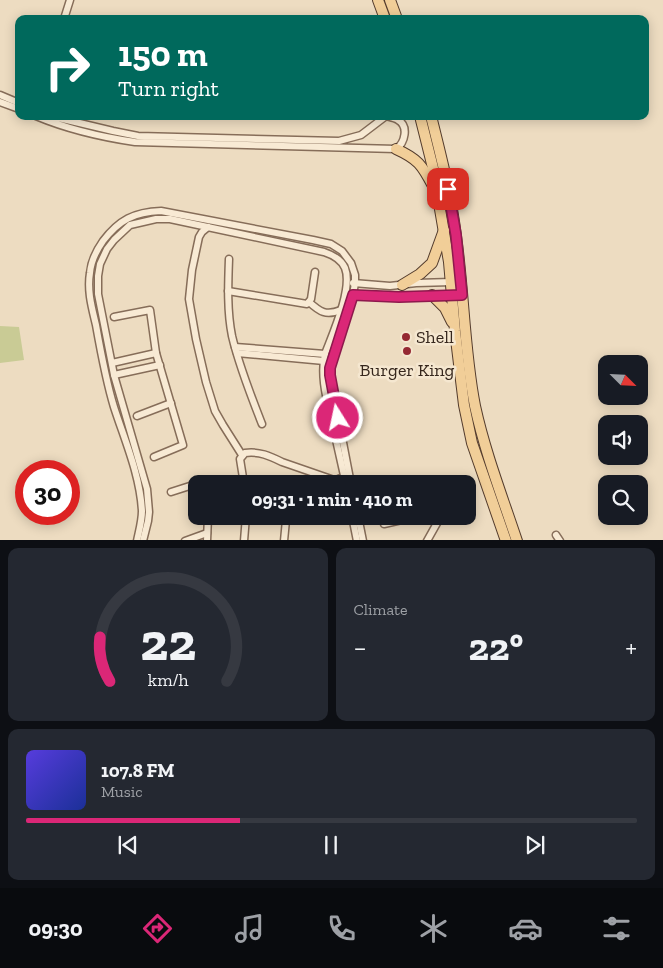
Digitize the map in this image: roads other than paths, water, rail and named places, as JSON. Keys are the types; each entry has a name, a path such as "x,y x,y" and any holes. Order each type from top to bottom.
{"main road":[{"path":"378,0 384,15"},
{"path":"390,0 396,15"},
{"path":"421,120 433,168 449,262 456,282"},
{"path":"432,120 445,174 456,235 457,295 479,422 485,446 517,540"},
{"path":"396,149 411,155 416,160 424,170 437,194"},
{"path":"402,284 420,274 432,263 444,230"},
{"path":"432,295 445,308 455,331"},
{"path":"457,295 455,331 464,405 472,443 506,540"}],"street":[{"path":"65,15 70,0"},
{"path":"0,95 15,101"},
{"path":"0,102 15,108"},
{"path":"55,120 96,135 135,142 396,149 402,143 405,130 399,120"},
{"path":"58,120 138,136 339,141 361,135 381,120"},
{"path":"137,540 142,521 141,498 111,396 89,290 90,272 95,253 114,227 130,217 161,211 331,244 342,251 351,263 355,275 355,283 353,295 331,362 330,375 349,475"},
{"path":"144,540 149,512 147,489 114,375 98,294 100,264 107,249 130,225 156,219 170,219 336,256 344,266 347,282 345,295 325,354 323,378 344,475"},
{"path":"208,227 199,237 192,270 189,299 206,382 215,411 242,455"},
{"path":"229,259 228,290 232,335 253,402 262,424"},
{"path":"309,302 315,272"},
{"path":"347,282 389,286 456,282"},
{"path":"389,286 389,296"},
{"path":"228,290 304,304 309,302"},
{"path":"345,295 457,295"},
{"path":"309,302 325,312 329,313 340,310"},
{"path":"114,317 150,310 156,353 183,445 154,457"},
{"path":"236,350 325,354"},
{"path":"236,350 324,361"},
{"path":"112,363 156,353"},
{"path":"114,375 160,364"},
{"path":"137,416 171,403"},
{"path":"243,475 240,459 242,455 250,452 270,456 320,475"},
{"path":"171,492 188,487"},
{"path":"207,525 207,540"},
{"path":"244,540 245,525"},
{"path":"284,540 286,525"},
{"path":"354,525 357,540"},
{"path":"360,525 363,540"},
{"path":"427,540 436,525"},
{"path":"185,540 207,533"}],"place":[{"name":"Shell","path":"406,337"},
{"name":"Burger King","path":"407,351"}]}
